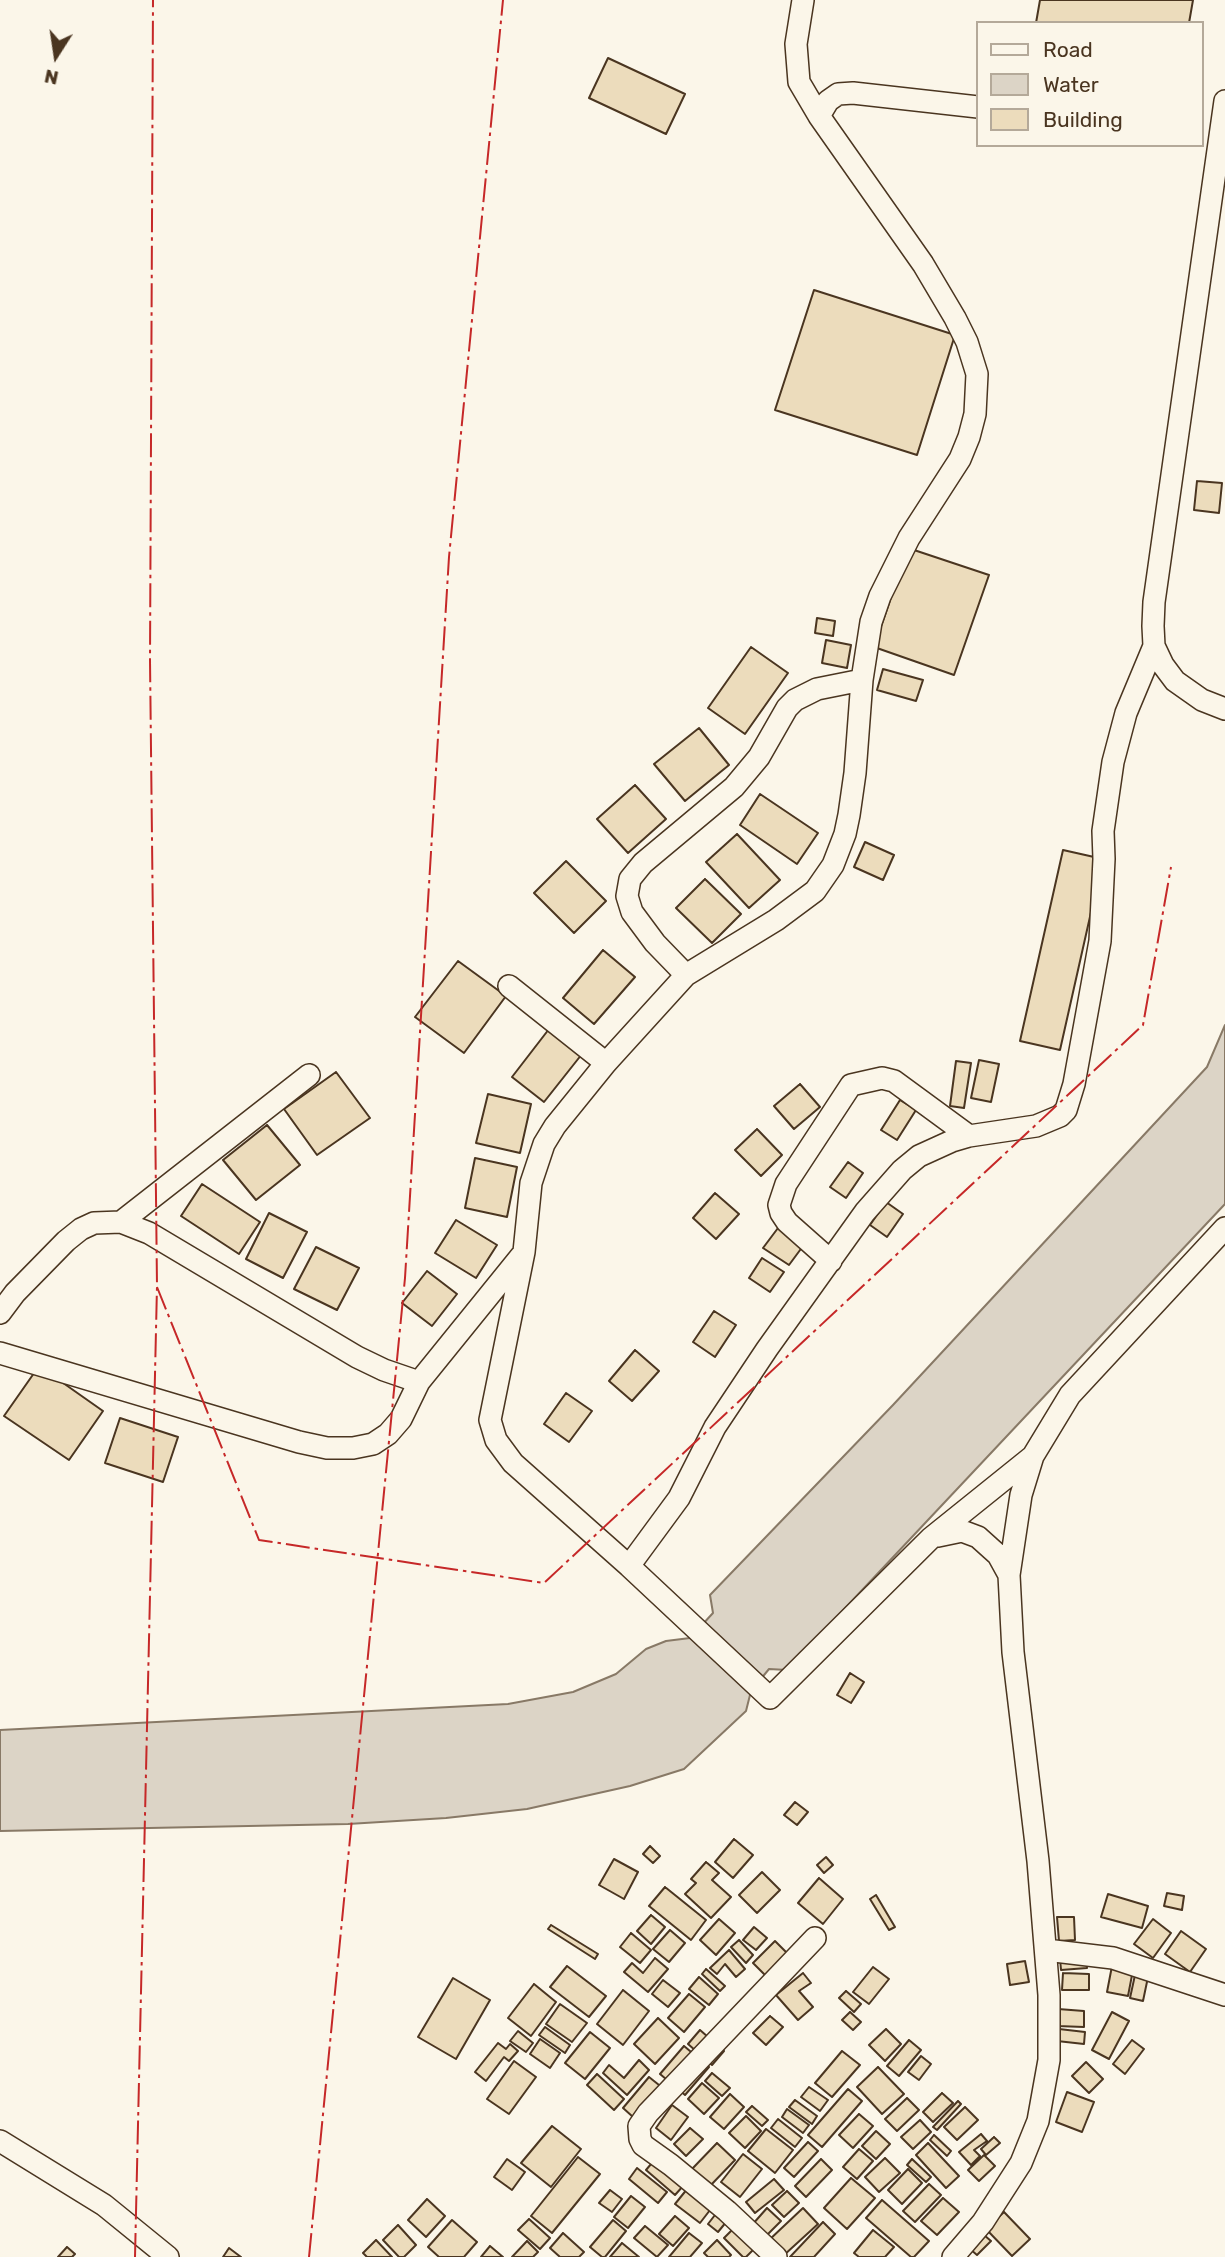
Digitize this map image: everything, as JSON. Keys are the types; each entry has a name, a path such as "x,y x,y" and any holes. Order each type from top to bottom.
{"street":[{"path":"803,0 796,44 799,82 819,116 929,275 967,342 977,374 975,414 970,437 947,481 909,538 880,596 871,622 862,680 855,773 845,834 833,865 815,891 776,920 686,975 606,1063 555,1126 536,1162 524,1252 491,1408 491,1430 502,1451 513,1463 629,1566 770,1698 931,1538 1033,1456"},
{"path":"819,116 828,101 838,94 853,93 976,107"},
{"path":"629,1566 679,1498 722,1415 865,1212 911,1162 941,1145 969,1136 1036,1126 1060,1116 1070,1101 1100,941 1103,831 1113,762 1126,713 1154,646 1154,602 1210,141 1225,101"},
{"path":"1154,646 1175,681 1202,700 1225,709"},
{"path":"686,975 655,943 632,912 627,895 630,879 643,863 734,787 759,757 795,700 817,689 862,680"},
{"path":"509,986 606,1063"},
{"path":"121,1222 309,1075"},
{"path":"831,1261 787,1223 779,1205 786,1184 851,1085 882,1078 894,1081 969,1136"},
{"path":"0,1313 23,1284 81,1229 94,1223 121,1222 149,1233 357,1357 419,1382"},
{"path":"953,2257 983,2222 1021,2163 1038,2121 1049,2060 1049,1995 1038,1861 1013,1652 1009,1575 1021,1494 1033,1456 1070,1395 1225,1228"},
{"path":"0,1353 299,1442 327,1448 353,1448 373,1444 388,1434 401,1419 419,1382 524,1252"},
{"path":"931,1538 961,1531 978,1537 998,1555 1009,1575"},
{"path":"776,2257 727,2211 643,2145 639,2126 648,2113 815,1938"},
{"path":"1045,1951 1114,1958 1225,1995"},
{"path":"0,2141 104,2205 168,2257"}],"water":[{"path":"1225,1025 1225,1204 787,1670 769,1669 751,1691 746,1711 684,1769 630,1786 527,1809 446,1818 348,1824 0,1831 0,1730 508,1704 573,1692 616,1674 646,1649 666,1641 690,1638 713,1613 710,1595 893,1405 1207,1067"}],"building":[{"path":"1040,0 1193,0 1189,21 1036,21"},
{"path":"608,58 685,94 666,134 589,98"},
{"path":"814,290 955,335 917,455 775,410"},
{"path":"1197,481 1222,483 1219,513 1194,510"},
{"path":"908,548 989,575 954,675 874,647"},
{"path":"817,618 835,621 833,636 815,633"},
{"path":"826,640 851,645 847,668 822,663"},
{"path":"751,647 788,673 745,734 708,708"},
{"path":"883,669 923,680 916,701 877,690"},
{"path":"699,728 729,765 685,801 654,764"},
{"path":"635,785 666,819 628,853 597,819"},
{"path":"760,794 818,833 797,864 740,825"},
{"path":"737,834 780,880 749,908 706,862"},
{"path":"865,842 894,855 883,880 854,867"},
{"path":"1063,850 1103,859 1060,1050 1020,1041"},
{"path":"566,861 606,901 574,933 534,893"},
{"path":"705,879 741,914 712,943 676,908"},
{"path":"603,950 635,977 594,1024 563,998"},
{"path":"458,961 506,996 464,1053 415,1017"},
{"path":"549,1029 582,1054 544,1102 512,1077"},
{"path":"979,1060 999,1064 991,1102 971,1098"},
{"path":"956,1061 971,1063 964,1108 950,1106"},
{"path":"336,1072 370,1118 317,1155 284,1109"},
{"path":"800,1084 820,1107 794,1129 774,1106"},
{"path":"488,1094 531,1104 520,1153 476,1143"},
{"path":"900,1100 916,1110 897,1140 881,1130"},
{"path":"267,1125 300,1165 256,1200 223,1160"},
{"path":"757,1129 782,1155 761,1176 735,1150"},
{"path":"475,1158 517,1167 507,1217 465,1208"},
{"path":"848,1162 863,1173 846,1198 830,1187"},
{"path":"202,1184 260,1222 239,1254 181,1216"},
{"path":"715,1193 739,1214 716,1239 693,1218"},
{"path":"886,1202 903,1214 887,1237 870,1225"},
{"path":"269,1213 307,1232 283,1278 246,1259"},
{"path":"456,1220 497,1245 476,1278 435,1253"},
{"path":"781,1224 806,1242 789,1265 763,1248"},
{"path":"316,1247 359,1268 337,1310 294,1289"},
{"path":"762,1258 784,1272 770,1292 749,1278"},
{"path":"427,1271 457,1294 432,1326 402,1303"},
{"path":"714,1311 736,1325 715,1357 693,1342"},
{"path":"635,1350 659,1371 632,1401 609,1381"},
{"path":"39,1366 103,1411 69,1460 4,1416"},
{"path":"566,1393 592,1411 569,1442 544,1424"},
{"path":"120,1418 178,1437 163,1482 105,1463"},
{"path":"850,1673 864,1682 851,1703 837,1695"},
{"path":"795,1802 808,1812 797,1825 784,1815"},
{"path":"734,1839 753,1855 733,1878 715,1862"},
{"path":"650,1846 660,1856 653,1863 643,1854"},
{"path":"826,1857 833,1865 824,1873 817,1865"},
{"path":"614,1859 638,1872 624,1899 599,1885"},
{"path":"706,1862 719,1873 712,1880 731,1897 711,1918 685,1894 696,1883 691,1879"},
{"path":"762,1872 780,1890 757,1913 739,1895"},
{"path":"819,1878 843,1899 823,1924 798,1903"},
{"path":"665,1887 706,1920 691,1940 649,1906"},
{"path":"1167,1893 1184,1896 1182,1910 1164,1906"},
{"path":"1108,1894 1148,1906 1142,1928 1101,1917"},
{"path":"876,1895 895,1927 889,1930 870,1899"},
{"path":"651,1915 665,1927 651,1944 637,1931"},
{"path":"1057,1917 1074,1917 1075,1940 1059,1941"},
{"path":"719,1919 735,1933 716,1955 700,1940"},
{"path":"1153,1919 1171,1933 1153,1958 1134,1944"},
{"path":"551,1925 598,1954 595,1959 548,1929"},
{"path":"754,1927 767,1938 756,1950 743,1940"},
{"path":"670,1930 685,1943 669,1962 653,1949"},
{"path":"1181,1931 1206,1949 1190,1972 1165,1954"},
{"path":"631,1933 651,1950 640,1963 620,1947"},
{"path":"739,1940 753,1955 746,1963 731,1947"},
{"path":"775,1941 800,1966 778,1988 753,1963"},
{"path":"729,1950 745,1969 736,1977 725,1964 717,1974 710,1968"},
{"path":"1086,1956 1087,1968 1061,1970 1060,1958"},
{"path":"655,1958 668,1969 648,1992 624,1972 632,1963 643,1973"},
{"path":"1025,1961 1029,1982 1010,1985 1007,1964"},
{"path":"567,1966 606,1996 589,2017 550,1987"},
{"path":"1112,1966 1133,1970 1128,1996 1107,1992"},
{"path":"873,1967 889,1979 869,2004 853,1992"},
{"path":"706,1969 725,1986 720,1991 702,1974"},
{"path":"803,1973 811,1983 799,1991 813,2007 798,2020 776,1995"},
{"path":"1063,1973 1089,1974 1089,1990 1062,1990"},
{"path":"1135,1975 1148,1977 1143,2001 1130,1998"},
{"path":"699,1977 718,1994 709,2005 689,1989"},
{"path":"453,1978 490,2000 456,2059 418,2037"},
{"path":"663,1980 680,1993 668,2007 652,1994"},
{"path":"534,1984 556,2002 531,2036 508,2018"},
{"path":"623,1990 649,2011 623,2045 597,2024"},
{"path":"846,1991 861,2004 854,2012 839,1998"},
{"path":"689,1994 705,2007 684,2032 668,2018"},
{"path":"560,2004 587,2023 572,2042 546,2024"},
{"path":"1058,2009 1084,2011 1084,2027 1057,2026"},
{"path":"850,2012 861,2022 853,2030 842,2020"},
{"path":"1112,2012 1129,2021 1109,2059 1092,2050"},
{"path":"770,2016 783,2027 766,2045 753,2033"},
{"path":"658,2018 679,2038 655,2064 634,2044"},
{"path":"545,2027 570,2045 565,2053 539,2035"},
{"path":"886,2029 901,2044 885,2061 869,2045"},
{"path":"1059,2029 1085,2032 1084,2044 1057,2041"},
{"path":"700,2030 724,2051 712,2065 688,2044"},
{"path":"518,2031 533,2043 526,2052 510,2041"},
{"path":"590,2032 610,2048 585,2079 565,2063"},
{"path":"540,2039 560,2053 550,2068 530,2054"},
{"path":"909,2040 921,2050 899,2076 887,2066"},
{"path":"1132,2040 1144,2049 1125,2074 1113,2064"},
{"path":"498,2043 506,2049 510,2044 518,2051 509,2061 504,2057 486,2081 475,2072"},
{"path":"684,2046 709,2067 685,2095 660,2074"},
{"path":"842,2051 860,2065 832,2097 815,2083"},
{"path":"921,2056 931,2064 919,2080 908,2072"},
{"path":"639,2060 649,2070 627,2095 603,2073 609,2065 624,2078"},
{"path":"514,2061 536,2077 509,2114 487,2099"},
{"path":"1086,2062 1103,2079 1089,2093 1072,2076"},
{"path":"878,2067 904,2094 882,2114 857,2087"},
{"path":"712,2073 730,2088 722,2096 705,2081"},
{"path":"597,2074 624,2099 614,2110 587,2085"},
{"path":"649,2077 669,2093 642,2125 623,2108"},
{"path":"702,2083 719,2098 704,2114 688,2099"},
{"path":"809,2087 828,2100 820,2111 801,2097"},
{"path":"848,2089 862,2101 822,2147 808,2135"},
{"path":"1067,2092 1094,2102 1082,2132 1056,2122"},
{"path":"942,2093 953,2103 933,2122 923,2112"},
{"path":"730,2094 744,2107 724,2129 710,2117"},
{"path":"907,2098 919,2110 897,2131 885,2119"},
{"path":"795,2100 817,2116 812,2124 789,2107"},
{"path":"958,2101 961,2104 937,2130 933,2127"},
{"path":"672,2105 688,2117 671,2140 656,2128"},
{"path":"752,2106 768,2120 762,2126 746,2112"},
{"path":"965,2107 978,2120 957,2140 944,2127"},
{"path":"787,2109 809,2125 803,2133 782,2117"},
{"path":"859,2114 873,2126 853,2148 839,2135"},
{"path":"746,2116 761,2131 745,2148 729,2133"},
{"path":"778,2119 802,2138 795,2147 771,2128"},
{"path":"920,2120 931,2132 913,2149 901,2137"},
{"path":"552,2126 581,2149 551,2187 521,2163"},
{"path":"690,2128 703,2139 686,2156 674,2144"},
{"path":"766,2129 793,2150 775,2173 748,2151"},
{"path":"876,2131 890,2144 876,2159 862,2146"},
{"path":"981,2134 987,2141 974,2150 980,2156 971,2165 959,2152"},
{"path":"934,2135 951,2151 947,2156 930,2140"},
{"path":"994,2137 1000,2143 986,2155 981,2149"},
{"path":"808,2142 818,2151 794,2177 784,2168"},
{"path":"717,2143 735,2160 710,2186 692,2169"},
{"path":"928,2143 959,2176 946,2188 916,2155"},
{"path":"859,2149 873,2161 857,2179 843,2167"},
{"path":"662,2151 692,2176 675,2195 646,2170"},
{"path":"743,2154 762,2169 740,2197 721,2182"},
{"path":"984,2155 995,2166 979,2181 968,2170"},
{"path":"578,2157 600,2174 552,2233 531,2216"},
{"path":"885,2158 900,2173 879,2192 865,2177"},
{"path":"507,2159 525,2172 512,2190 494,2177"},
{"path":"821,2159 832,2170 806,2197 795,2186"},
{"path":"912,2159 931,2177 926,2182 907,2165"},
{"path":"637,2168 667,2192 658,2203 629,2179"},
{"path":"908,2169 922,2183 902,2204 888,2190"},
{"path":"851,2178 875,2198 847,2229 824,2208"},
{"path":"774,2179 784,2190 755,2213 746,2202"},
{"path":"692,2183 717,2201 700,2223 675,2204"},
{"path":"929,2184 941,2195 915,2222 903,2211"},
{"path":"610,2190 622,2199 612,2212 599,2203"},
{"path":"787,2191 799,2203 784,2217 772,2205"},
{"path":"631,2196 645,2207 628,2228 614,2217"},
{"path":"943,2198 959,2212 937,2235 921,2221"},
{"path":"427,2199 445,2216 426,2237 408,2220"},
{"path":"882,2200 929,2241 914,2257 866,2218"},
{"path":"725,2202 736,2210 718,2232 708,2224"},
{"path":"767,2208 781,2221 765,2237 752,2225"},
{"path":"803,2208 818,2224 783,2256 768,2241"},
{"path":"1004,2212 1030,2239 1012,2256 986,2229"},
{"path":"675,2216 689,2228 673,2246 659,2234"},
{"path":"529,2219 550,2238 540,2249 518,2230"},
{"path":"452,2220 477,2242 464,2257 439,2257 428,2247"},
{"path":"613,2220 626,2231 605,2257 602,2257 590,2247"},
{"path":"740,2222 761,2242 746,2257 724,2238"},
{"path":"823,2222 835,2234 814,2257 790,2257"},
{"path":"398,2225 416,2245 404,2257 399,2257 383,2240"},
{"path":"645,2226 668,2245 657,2257 634,2238"},
{"path":"873,2230 894,2247 885,2257 859,2257 854,2253"},
{"path":"563,2233 584,2252 579,2257 560,2257 550,2248"},
{"path":"689,2233 702,2243 690,2257 669,2257"},
{"path":"984,2235 991,2241 977,2255 970,2249"},
{"path":"376,2240 392,2257 367,2257 363,2253"},
{"path":"717,2240 731,2255 729,2257 708,2257 704,2253"},
{"path":"527,2241 538,2252 533,2257 512,2257"},
{"path":"622,2243 639,2257 610,2257"},
{"path":"490,2246 503,2257 481,2257"},
{"path":"67,2247 75,2254 72,2257 58,2257"},
{"path":"229,2248 241,2257 223,2257"}],"power":[{"path":"135,2257 157,1286 150,660 153,0"},
{"path":"309,2257 405,1278 449,557 503,0"},
{"path":"157,1287 259,1540 544,1583 1143,1025 1171,867"}]}
